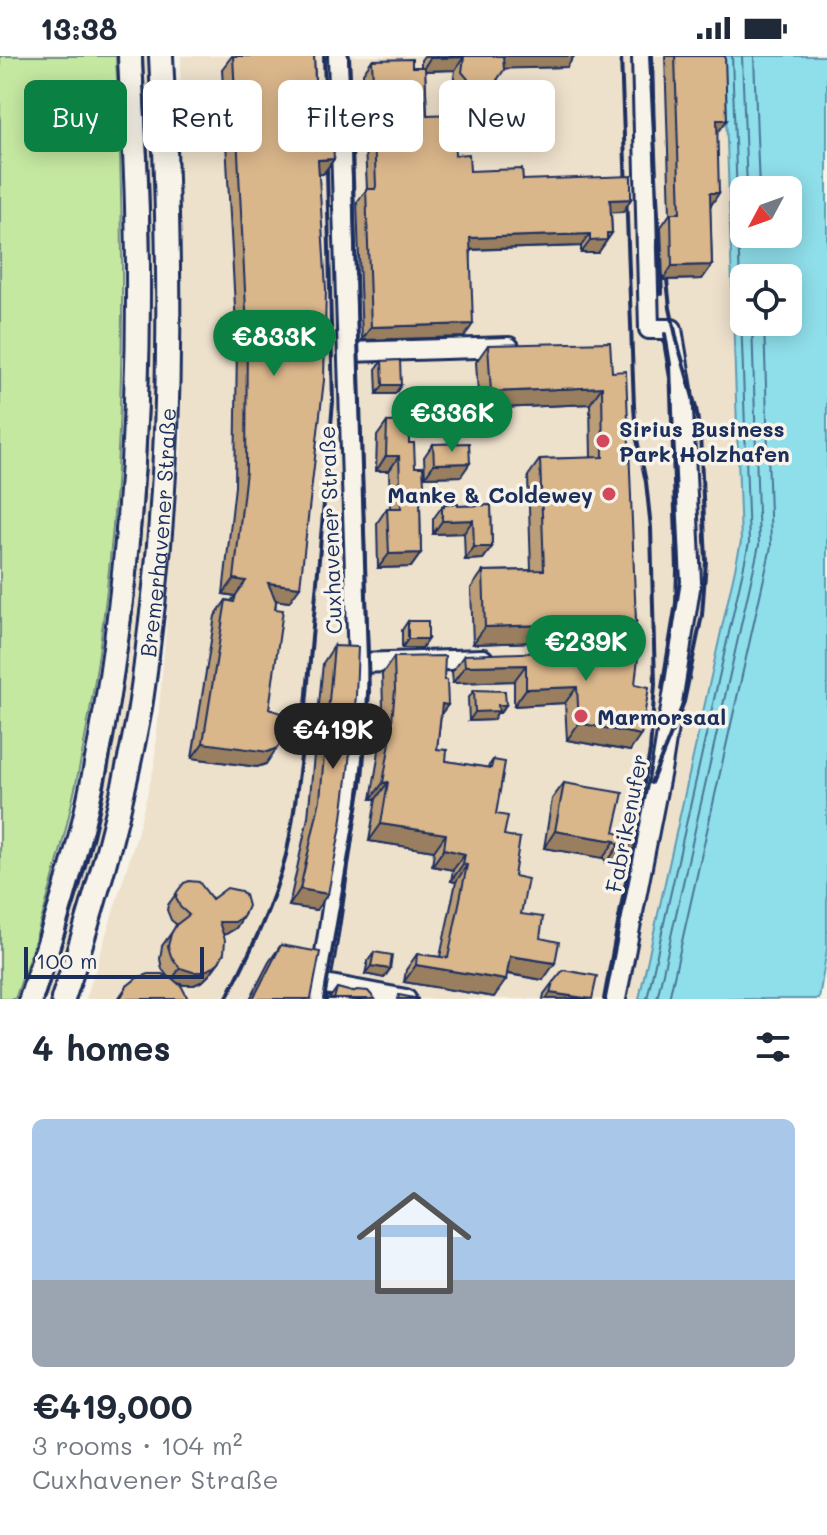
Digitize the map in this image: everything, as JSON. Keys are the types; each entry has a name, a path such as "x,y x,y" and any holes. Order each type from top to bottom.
{"main road":[{"name":"Bremerhavener Straße","path":"31,999 91,791 109,692 127,542 138,336 137,205 130,56"},
{"name":"Bremerhavener Straße","path":"63,999 123,792 138,716 160,540 169,329 161,56"}],"street":[{"name":"Cuxhavener Straße","path":"318,991 352,770 357,715 358,663 338,56"},
{"name":"Fabrikenufer","path":"616,999 662,765 691,582 682,389 672,329 649,329 642,56"},
{"path":"348,352 521,347"},
{"path":"358,663 498,658"},
{"path":"318,991 406,999"}],"shaded area":[{"path":"137,56 155,56 156,80 143,80 143,152 161,152 161,157 157,498 128,739 57,999 37,999 121,656"},
{"path":"181,56 724,56 731,264 730,336 734,336 741,542 639,999 86,999 136,838 154,767 182,439 178,152 262,152 262,80 180,80"}],"green space":[{"path":"0,56 116,56 117,80 24,80 24,152 120,152 120,414 112,534 99,652 79,770 51,886 15,999 0,999"}],"water":[{"path":"724,56 827,56 827,949 819,999 639,999 741,542 734,336 802,336 802,264 731,264 731,248 802,248 802,176 730,176 730,228"}],"building":[{"path":"233,56 314,56 315,80 278,80 278,152 334,152 334,159 318,160 326,289 324,380 300,587 268,583 276,601 275,609 283,610 269,709 281,713 286,722 285,737 277,748 268,752 203,743 226,600 234,602 246,581 234,579 246,471 247,329 238,152 262,152 262,80 234,80"},
{"path":"430,56 503,56 504,70 497,80 467,80 462,72 464,57"},
{"path":"675,56 725,56 727,120 717,120 719,193 710,193 712,265 672,266 671,213 680,213"},
{"path":"412,59 412,67 425,67 427,115 439,115 439,152 469,154 470,171 522,169 523,180 631,176 631,199 610,200 612,233 607,233 607,240 590,241 590,234 470,238 473,324 371,327 366,189 375,189 376,186 375,152 423,152 423,80 373,80 372,60"},
{"path":"610,342 612,372 626,371 636,622 485,627 483,571 544,570 540,459 603,457 602,387 491,392 488,345"},
{"path":"400,360 401,385 383,385 382,361"},
{"path":"409,421 409,443 414,443 415,467 423,467 425,501 420,502 421,553 389,554 387,508 401,508 399,456 386,456 387,422"},
{"path":"469,443 470,463 434,464 433,444"},
{"path":"444,504 491,505 492,547 474,547 473,520 442,521"},
{"path":"408,621 428,621 428,639 408,639"},
{"path":"334,646 358,647 348,771 328,894 300,889 320,800"},
{"path":"639,649 635,684 649,687 641,735 579,723 577,687 526,689 526,665 465,666 464,655"},
{"path":"445,656 444,680 447,680 448,705 442,704 437,749 447,750 446,761 491,768 493,760 505,762 496,814 508,816 504,835 520,838 514,876 528,879 521,914 543,917 540,938 559,942 555,963 510,956 506,980 416,965 417,954 448,958 467,865 463,864 465,854 444,849 446,834 381,824 388,782 383,783 395,690 394,657"},
{"path":"474,690 505,691 506,705 498,705 499,711 475,712"},
{"path":"564,783 623,793 614,832 637,841 636,845 619,845 615,841 555,831"},
{"path":"199,882 212,899 227,888 241,891 248,906 244,915 235,922 219,922 225,940 224,953 219,962 202,972 180,968 168,946 176,925 189,915 180,907 176,897 184,883"},
{"path":"281,945 320,952 311,999 253,999"},
{"path":"374,952 392,955 390,969 371,966"},
{"path":"563,970 597,976 592,999 550,993 553,982"},
{"path":"149,974 162,974 173,979 188,999 120,999 127,986"},
{"path":"337,988 352,992 368,991 375,999 334,999"},
{"path":"399,995 419,999 398,999"}],"tram line":[{"path":"43,999 76,895 103,790 135,594 146,467 150,340 142,56"}],"railway":[{"path":"226,999 260,929 281,874 302,750 333,402 324,56"},
{"path":"349,56 350,80"},
{"path":"604,999 650,751 655,684 651,528 634,406 621,56"},
{"path":"650,56 662,294"},
{"path":"324,999 362,779 369,692 352,152"},
{"path":"651,783 684,702 702,615 706,561 700,434 677,341 667,280"},
{"path":"662,688 676,603 677,570 670,364 665,334"}],"place":[{"name":"Sirius Business Park Holzhafen","path":"603,441"},
{"name":"Manke & Coldewey","path":"609,494"},
{"name":"Marmorsaal","path":"581,716"}]}
